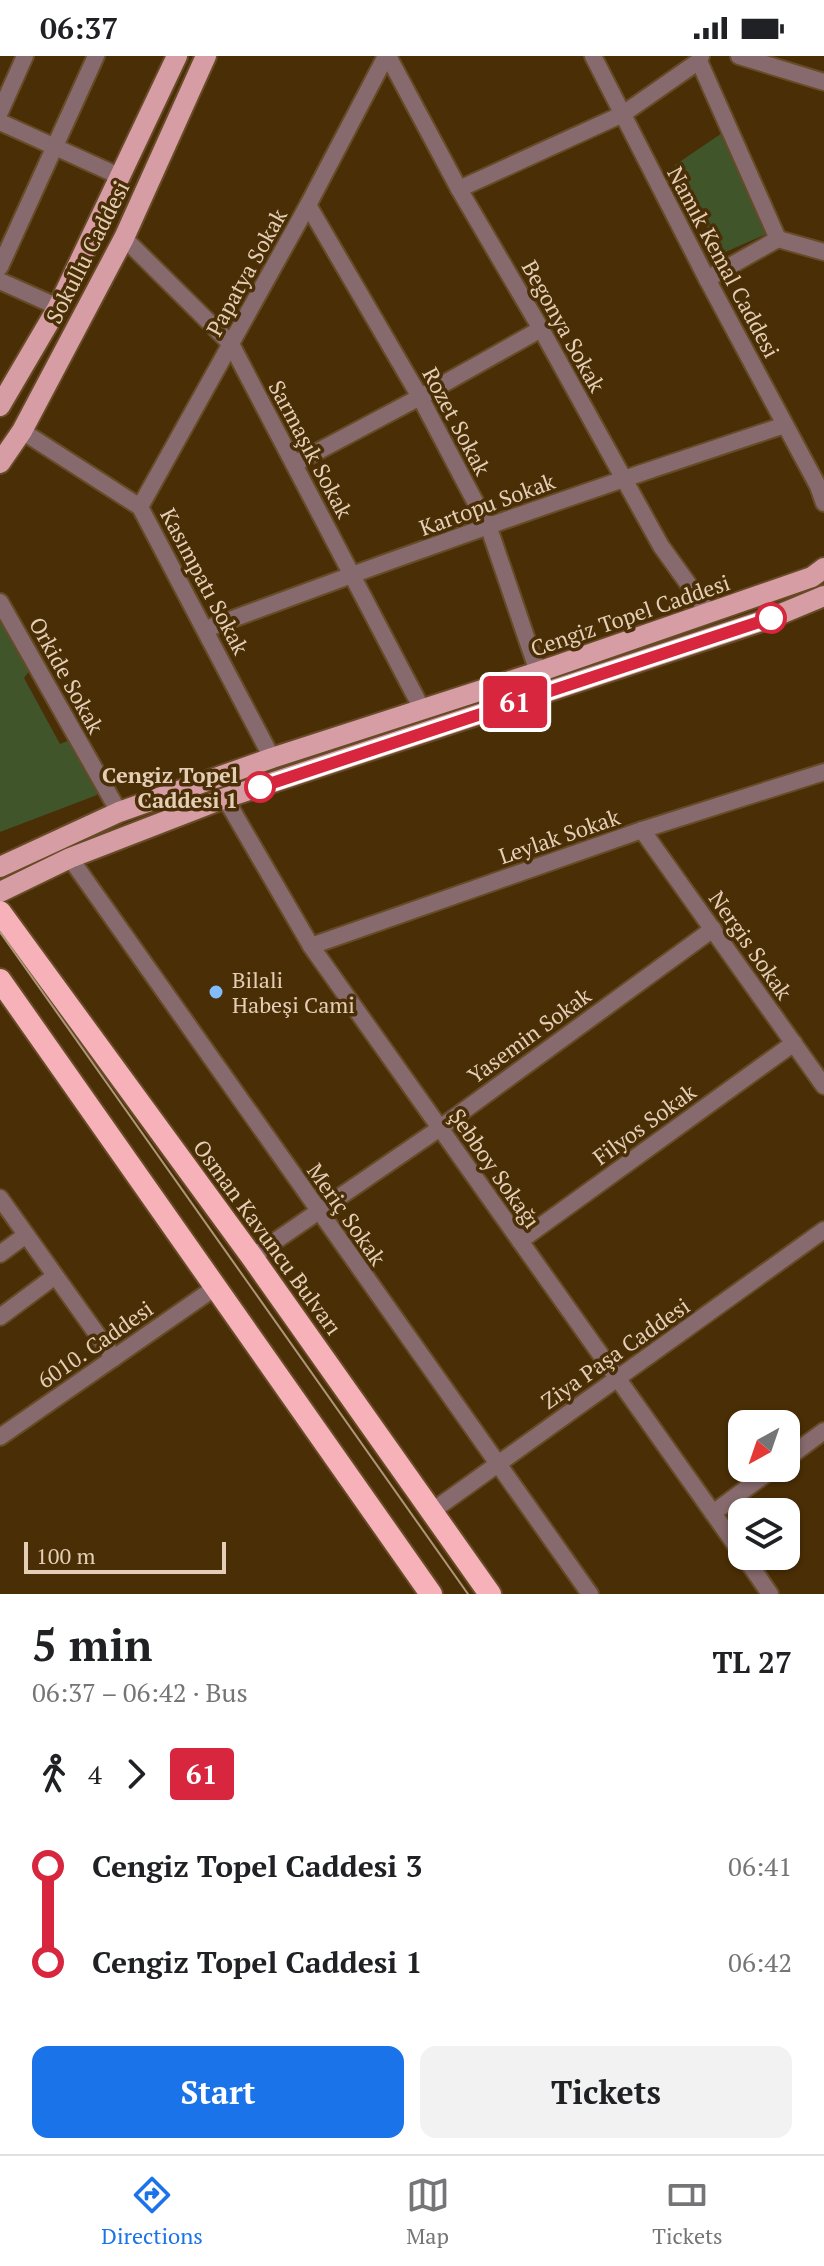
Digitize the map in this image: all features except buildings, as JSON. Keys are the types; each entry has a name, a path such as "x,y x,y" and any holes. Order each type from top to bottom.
{"highway":[{"name":"Osman Kavuncu Bulvarı","path":"0,912 252,1257 490,1594"},
{"path":"0,980 431,1594"}],"main road":[{"name":"Sokullu Caddesi","path":"0,406 58,307 177,56"},
{"name":"Sokullu Caddesi","path":"0,463 22,431 124,238 206,56"},
{"name":"Cengiz Topel Caddesi","path":"0,867 119,812 709,613 812,577 824,568"},
{"name":"Cengiz Topel Caddesi","path":"0,892 70,858 225,798 771,618 824,596"}],"street":[{"path":"0,112 25,56"},
{"path":"0,267 96,56"},
{"name":"Begonya Sokak","path":"387,56 661,546 709,613"},
{"name":"Papatya Sokak","path":"140,507 387,56"},
{"name":"Namık Kemal Caddesi","path":"593,56 707,279 821,489 824,503"},
{"path":"739,56 824,82"},
{"path":"459,189 623,114 700,59 778,239"},
{"path":"0,122 119,176"},
{"name":"Rozet Sokak","path":"308,205 420,397 489,528 538,672"},
{"name":"Sarmaşık Sokak","path":"124,238 231,344 422,709"},
{"path":"707,279 778,239 824,252"},
{"path":"0,281 58,307"},
{"path":"294,464 541,329"},
{"name":"Kartopu Sokak","path":"206,629 623,478 785,425"},
{"name":"Kasımpatı Sokak","path":"22,431 140,507 272,758"},
{"name":"Orkide Sokak","path":"0,602 119,812"},
{"name":"Leylak Sokak","path":"311,946 642,830 824,772"},
{"name":"Şebboy Sokağı","path":"225,798 311,946 728,1534"},
{"name":"Nergis Sokak","path":"642,830 824,1086"},
{"name":"Meriç Sokak","path":"70,858 590,1594"},
{"name":"Yasemin Sokak","path":"252,1257 440,1128 713,929"},
{"name":"Filyos Sokak","path":"520,1241 794,1043"},
{"path":"0,1198 114,1358"},
{"name":"Ziya Paşa Caddesi","path":"431,1512 824,1230"},
{"path":"0,1254 26,1235"},
{"path":"0,1317 55,1276"},
{"name":"6010. Caddesi","path":"0,1437 216,1287"},
{"path":"800,1449 824,1431"},
{"path":"713,1513 755,1482"},
{"name":"Şebboy Sokağı","path":"753,1570 770,1594"}],"green space":[{"path":"725,131 771,232 721,254 675,165"},
{"path":"0,616 31,669 24,678 60,744 72,739 98,786 97,795 0,832"}],"tram line":[{"path":"0,932 468,1594"}],"bus line":[{"name":"61","path":"260,787 771,618"}],"place":[{"name":"Cengiz Topel Caddesi 1","path":"260,787"},
{"name":"Bilali Habeşi Cami","path":"216,992"}]}
